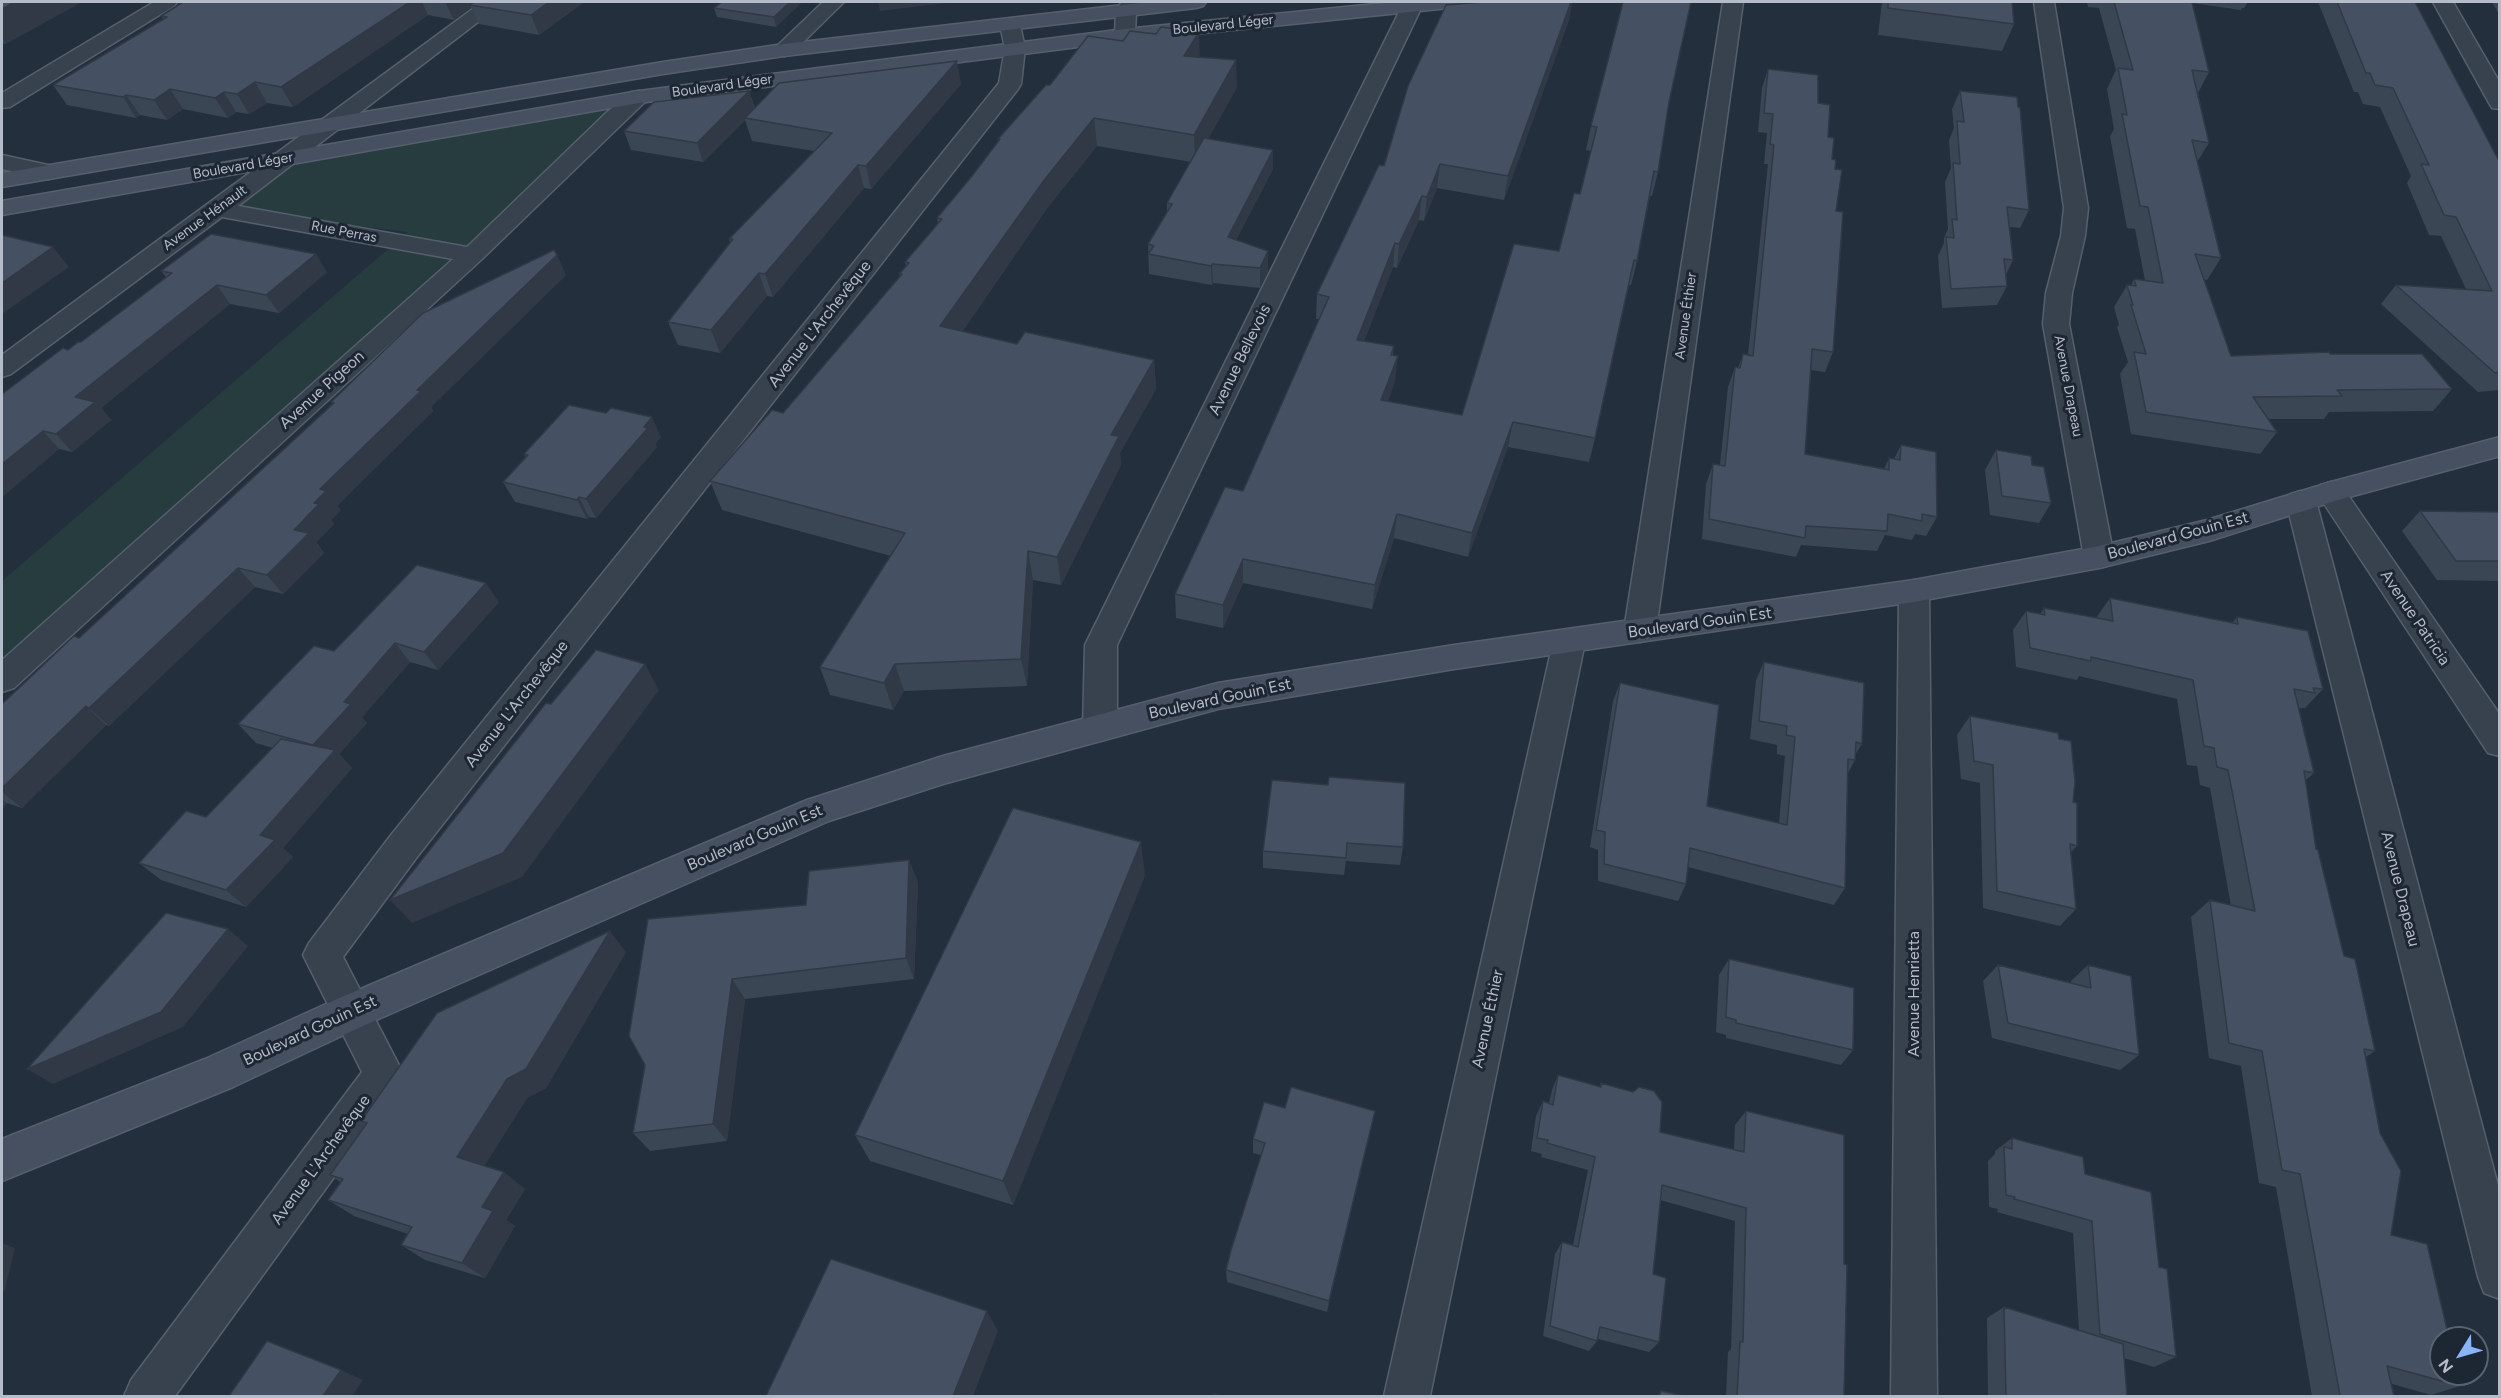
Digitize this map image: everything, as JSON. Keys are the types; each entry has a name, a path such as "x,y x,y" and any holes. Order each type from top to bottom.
{"main road":[{"name":"Boulevard Léger","path":"2,207 639,97 1012,37 1129,5 1196,2"},
{"name":"Boulevard Léger","path":"2,180 784,50 1012,37 1125,35 1413,3 1449,2"},
{"name":"Boulevard Gouin Est","path":"2,1160 219,1073 351,1012 819,810 943,770 1218,696 1350,673 1914,591 2099,557 2209,530 2316,497 2499,446"}],"street":[{"path":"2,102 168,2"},
{"name":"Avenue Hénault","path":"2,368 286,159 494,2"},
{"path":"784,50 834,2"},
{"name":"Avenue Éthier","path":"1640,630 1733,2"},
{"name":"Avenue Drapeau","path":"2044,2 2076,208 2073,236 2059,293 2056,324 2099,557"},
{"path":"2443,2 2499,103"},
{"name":"Avenue Bellevois","path":"1100,727 1101,645 1413,3"},
{"path":"1125,35 1129,5"},
{"name":"Avenue L'Archevêque","path":"147,1396 384,1075 322,955 404,846 1010,84 1012,37"},
{"name":"Avenue Pigeon","path":"2,679 472,255 614,117 639,97"},
{"path":"2,162 49,172"},
{"name":"Rue Perras","path":"216,209 472,255"},
{"name":"Avenue Drapeau","path":"2316,497 2499,1277"},
{"name":"Avenue Patricia","path":"2316,497 2499,743"},
{"name":"Avenue Henrietta","path":"1914,591 1914,1396"},
{"name":"Avenue Éthier","path":"1407,1396 1569,642"}],"green space":[{"path":"639,97 472,255 2,659 2,581 408,232 216,209 286,159"}],"building":[{"path":"2,2 15,2 2,9"},
{"path":"183,2 410,2 281,87 255,82 237,94 224,92 215,98 170,89 154,100 53,85 167,17 161,16"},
{"path":"474,2 549,2 531,15 470,5"},
{"path":"722,2 790,2 774,17 714,8"},
{"path":"1482,2 1571,2 1508,176 1440,164 1427,197 1422,196 1399,244 1395,243 1357,340 1394,346 1391,355 1398,356 1381,400 1462,415 1514,244 1559,251 1574,193 1580,194 1597,127 1591,126 1623,2 1691,2 1669,102 1658,172 1654,171 1637,261 1634,260 1595,438 1513,422 1472,533 1397,514 1375,585 1243,559 1223,605 1175,594 1225,487 1243,491 1329,297 1317,294 1379,165 1384,166 1408,86 1446,5"},
{"path":"1888,2 2012,2 2014,24 1888,8"},
{"path":"2114,2 2192,2 2209,72 2192,70 2209,143 2192,140 2221,258 2195,254 2231,356 2329,352 2330,354 2422,354 2452,389 2337,390 2342,396 2253,397 2277,432 2146,412 2134,352 2146,354 2127,285 2136,286 2134,279 2163,283 2148,207 2140,206 2122,114 2127,115 2118,68 2133,70"},
{"path":"2337,2 2415,2 2499,161 2499,372 2495,373 2396,285 2492,291 2456,217 2444,215 2421,164 2429,165 2393,88 2375,85 2370,73 2366,73"},
{"path":"1161,27 1199,32 1184,56 1236,60 1194,135 1094,118 1045,179 940,326 1017,344 1025,332 1154,360 1111,435 1119,436 1057,557 1028,551 1021,659 895,664 884,683 820,667 905,533 710,481 772,410 783,413 902,274 899,274 909,263 905,262 942,219 937,218 972,176 1000,139 998,139 1046,85 1050,85 1088,36 1123,41 1130,31 1156,34"},
{"path":"957,61 866,166 858,165 765,274 759,273 711,330 668,322 733,239 729,239 832,133 745,118 779,83"},
{"path":"1768,69 1818,75 1818,103 1830,105 1828,137 1834,138 1832,159 1836,160 1835,169 1842,170 1836,211 1843,212 1833,352 1812,349 1805,454 1889,470 1889,458 1900,460 1901,445 1936,452 1937,517 1922,514 1922,521 1888,514 1887,531 1806,526 1805,538 1709,519 1713,464 1725,466 1735,367 1740,368 1743,354 1753,356 1774,145 1770,144 1773,114 1764,113"},
{"path":"749,91 697,143 624,131 654,102"},
{"path":"1960,91 2017,97 2020,108 2029,210 2007,207 2013,260 2004,259 2007,286 1951,289 1946,237 1954,238 1952,219 1957,220 1953,163 1960,164 1957,121 1964,122"},
{"path":"1204,138 1273,150 1228,237 1268,251 1260,268 1212,264 1211,266 1148,254 1154,246 1148,244 1172,204 1167,203"},
{"path":"211,234 316,254 266,295 217,285 75,397 95,402 56,434 43,431 2,464 2,394 63,348 68,350 81,342 172,273 161,271"},
{"path":"2,235 53,247 2,283"},
{"path":"554,250 557,255 417,390 421,391 320,489 326,491 314,503 319,504 294,530 309,533 267,575 238,568 89,708 86,706 2,788 2,704 74,636 79,638 334,403 331,402 423,313"},
{"path":"569,405 606,413 611,408 652,417 644,427 648,428 586,499 579,497 577,500 503,482 528,455 524,454"},
{"path":"1996,450 2031,456 2032,465 2044,467 2051,503 2002,496"},
{"path":"2420,511 2499,512 2499,561 2456,561"},
{"path":"417,565 486,583 424,652 395,643 344,702 351,704 313,745 238,724 314,646 334,651"},
{"path":"2110,598 2238,624 2237,617 2308,631 2323,689 2313,688 2315,693 2294,689 2314,773 2304,771 2316,849 2344,956 2355,959 2375,1051 2364,1049 2380,1133 2401,1171 2391,1235 2427,1244 2446,1326 2429,1326 2429,1378 2387,1366 2394,1396 2340,1396 2300,1174 2282,1170 2262,1051 2229,1043 2210,900 2255,911 2228,770 2217,767 2214,748 2204,746 2193,680 2091,657 2091,661 2030,648 2026,611 2045,615 2044,608 2113,621"},
{"path":"596,650 645,664 503,853 390,900 546,703 551,704"},
{"path":"1764,662 1864,683 1862,744 1856,742 1855,760 1848,759 1845,888 1690,848 1686,884 1604,864 1605,832 1596,830 1620,683 1719,705 1707,806 1787,825 1795,737 1786,735 1787,726 1759,721"},
{"path":"1970,716 2058,733 2059,739 2071,741 2075,782 2073,802 2077,803 2077,846 2070,844 2076,909 1997,891 1993,765 1974,761"},
{"path":"281,739 335,750 260,835 275,840 226,890 139,863 186,811 206,817"},
{"path":"1329,777 1405,783 1403,847 1347,843 1346,858 1263,851 1272,780 1328,785"},
{"path":"1013,808 1141,842 1003,1181 855,1135"},
{"path":"909,860 906,958 732,979 713,1124 633,1133 645,1065 629,1036 648,919 806,905 809,871"},
{"path":"166,913 228,929 161,1012 27,1069"},
{"path":"610,931 526,1069 507,1079 457,1157 504,1172 482,1207 493,1211 462,1263 401,1245 412,1227 328,1200 343,1179 330,1175 367,1123 361,1121 437,1013"},
{"path":"1729,959 1854,988 1853,1050 1736,1023 1736,1020 1726,1017"},
{"path":"1998,965 2091,988 2088,965 2131,976 2139,1055 2008,1023"},
{"path":"1558,1075 1601,1087 1601,1083 1633,1092 1639,1087 1654,1091 1662,1102 1660,1132 1744,1152 1746,1111 1844,1135 1844,1264 1847,1265 1844,1396 1737,1396 1740,1342 1743,1342 1746,1208 1662,1185 1653,1274 1666,1278 1659,1342 1600,1327 1597,1341 1550,1326 1562,1242 1578,1247 1595,1157 1537,1138 1543,1101 1553,1105"},
{"path":"1291,1087 1375,1111 1329,1301 1226,1270 1265,1143 1253,1139 1264,1102 1285,1108"},
{"path":"2012,1138 2083,1157 2085,1174 2151,1192 2159,1267 2167,1269 2176,1357 2100,1334 2092,1221 2006,1195 2004,1147 2012,1149"},
{"path":"831,1259 987,1311 953,1396 766,1396"},
{"path":"2004,1307 2123,1344 2127,1396 2006,1396"},
{"path":"267,1341 341,1370 323,1396 229,1396"},
{"path":"1661,1391 1684,1396 1659,1396"}]}
